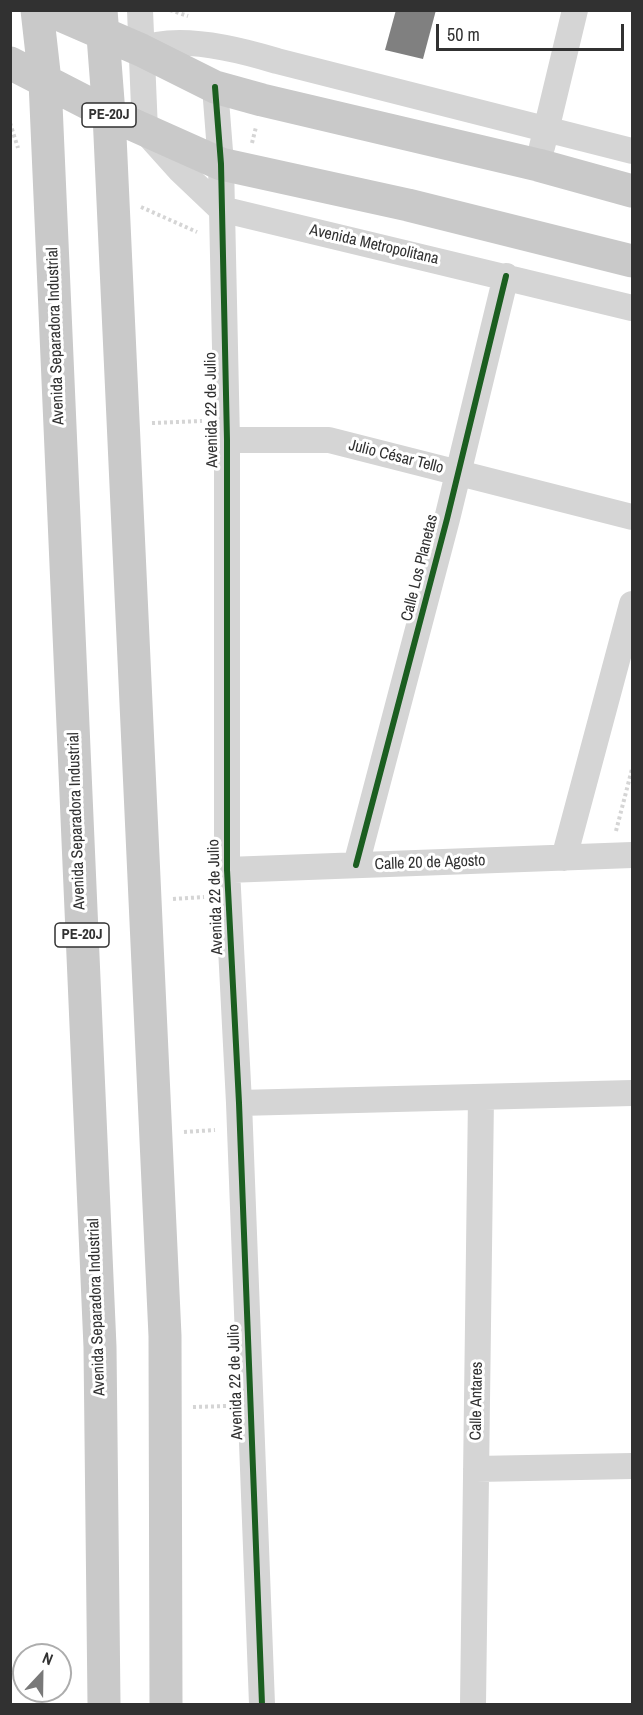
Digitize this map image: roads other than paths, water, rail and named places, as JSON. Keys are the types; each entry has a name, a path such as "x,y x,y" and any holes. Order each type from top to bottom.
{"main road":[{"name":"Avenida Separadora Industrial","path":"37,10 45,81 100,1347 104,1704"},
{"path":"50,10 102,22 141,50 215,87 538,165 633,191"},
{"name":"PE-20J","path":"102,22 109,114 165,1336 166,1704"},
{"name":"Avenida Metropolitana","path":"10,63 109,114 221,164 408,204 633,261"}],"street":[{"path":"140,10 145,131"},
{"path":"538,165 575,10"},
{"path":"141,50 153,44 195,44 241,50 633,152"},
{"name":"Avenida Metropolitana","path":"10,71 45,81"},
{"name":"Avenida 22 de Julio","path":"215,87 221,164 227,430 227,870 239,1103 261,1704"},
{"name":"Avenida Metropolitana","path":"145,131 180,170 222,209 633,308"},
{"name":"Calle Los Planetas","path":"356,865 447,519 506,276"},
{"name":"Julio César Tello","path":"227,430 330,440 633,517"},
{"path":"564,858 633,604"},
{"name":"Calle 20 de Agosto","path":"227,870 564,858 624,847"},
{"path":"239,1103 633,1093"},
{"name":"Calle Antares","path":"473,1704 481,1097"},
{"path":"476,1469 633,1466"}]}
